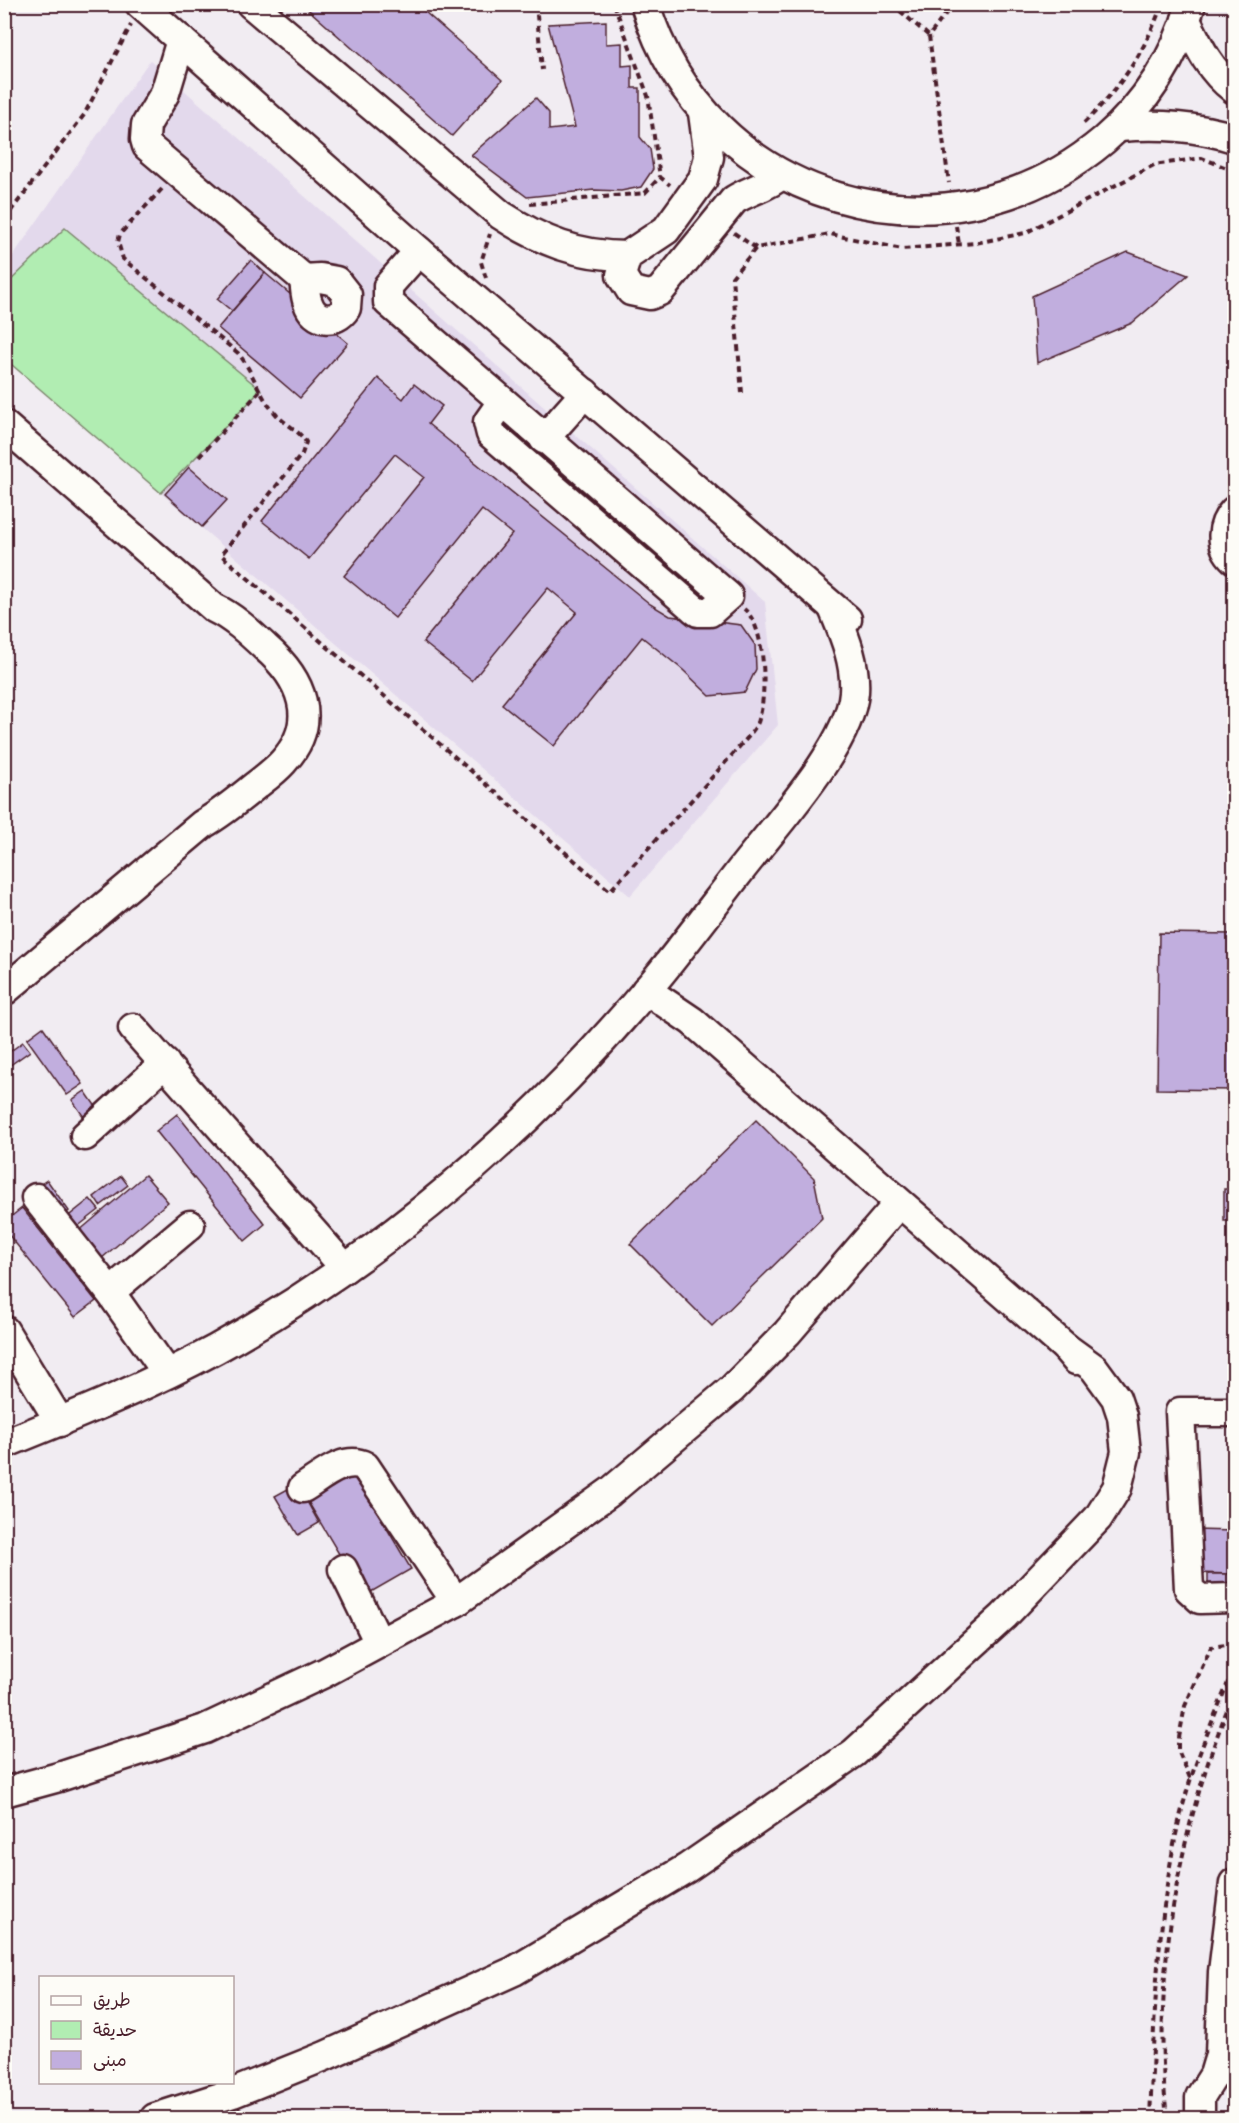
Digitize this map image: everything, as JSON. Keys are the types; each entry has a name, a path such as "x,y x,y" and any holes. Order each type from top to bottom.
{"street":[{"path":"251,4 501,215 536,236 597,256 627,256 666,230 689,201 702,180 709,157 703,113"},
{"path":"645,4 653,31 675,74 703,113 744,151 781,175 822,193 864,205 908,210 954,191 999,199 1043,181 1083,158 1119,127 1147,95 1164,68 1189,12"},
{"path":"4,1444 167,1373 273,1316 345,1268 423,1210 511,1133 592,1051 651,985 818,770 848,720 854,692 853,664 833,608 489,308 419,251 140,5"},
{"path":"1189,12 1206,60 1223,81 1234,89"},
{"path":"181,40 165,93 146,125 147,146 304,279"},
{"path":"165,93 207,64"},
{"path":"1119,127 1161,124 1195,127 1234,138"},
{"path":"627,256 621,275 631,291 650,295 660,291 734,200 747,192 771,184 781,175"},
{"path":"419,251 388,286 388,302 728,596 715,609 703,613 698,612 675,593 490,434 488,422 502,402"},
{"path":"544,439 585,393"},
{"path":"4,425 214,608 227,626 269,662 282,689 285,718 283,733 270,760 217,807 203,824 4,991"},
{"path":"1234,511 1228,518 1223,537 1225,546 1234,559"},
{"path":"154,2118 233,2093 514,1971 687,1868 854,1754 1004,1616 1084,1531 1105,1486 1108,1436 1103,1411 1094,1388 1081,1366 1065,1347 651,985"},
{"path":"133,1028 345,1268"},
{"path":"85,1136 165,1064"},
{"path":"36,1198 110,1292 167,1373"},
{"path":"4,1792 59,1777 205,1729 295,1688 456,1602 610,1492 732,1389 787,1333 899,1203"},
{"path":"110,1292 190,1225"},
{"path":"4,1330 20,1353 25,1380 51,1425"},
{"path":"1234,1412 1180,1412 1189,1588 1200,1599 1234,1598"},
{"path":"303,1488 343,1464 355,1462 365,1466 456,1602"},
{"path":"343,1569 379,1643"},
{"path":"1200,2118 1200,2097 1214,2074 1220,2055 1222,1972 1234,1883"}],"path":[{"path":"466,8 472,4"},
{"path":"536,4 542,70"},
{"path":"614,4 648,96 660,177 689,201"},
{"path":"892,4 929,36 954,191 959,244"},
{"path":"929,36 953,4"},
{"path":"1076,130 1105,103 1124,80 1140,56 1162,4"},
{"path":"1232,4 1234,12"},
{"path":"4,220 84,115 140,5"},
{"path":"742,393 732,277 756,248 830,234 902,249 959,244 1025,233 1154,165 1202,158 1234,171"},
{"path":"177,173 125,228 118,242 119,251 128,264 238,353 251,369 275,413 301,434 306,442 306,449 221,555 610,891 749,736 759,720 763,655 760,633 749,613 728,596"},
{"path":"489,308 496,298 489,287 482,262 489,235 506,206 645,193 660,177"},
{"path":"939,183 954,191"},
{"path":"715,221 756,248"},
{"path":"199,457 261,390"},
{"path":"1191,1779 1178,1750 1185,1706 1211,1647 1215,1644 1234,1644"},
{"path":"1150,2118 1159,1955 1177,1839 1191,1779 1234,1667"},
{"path":"1167,2118 1162,2078 1166,1968 1182,1863 1215,1742 1234,1693"}],"shaded area":[{"path":"150,60 765,602 778,725 630,896 5,359 5,267"}],"green space":[{"path":"65,228 261,390 161,493 5,359 5,286"}],"building":[{"path":"302,4 416,4 502,80 452,136"},
{"path":"606,21 606,44 622,43 622,66 632,65 632,88 640,88 640,137 650,149 653,169 641,187 621,191 594,190 527,197 471,155 536,98 549,113 549,130 575,127 548,24"},
{"path":"1128,252 1188,275 1132,323 1037,363 1032,296"},
{"path":"251,260 265,273 232,311 217,299"},
{"path":"265,273 348,343 300,398 218,328"},
{"path":"378,378 403,399 414,384 442,406 428,424 650,604 670,616 741,625 755,645 756,669 745,692 710,696 683,670 642,637 554,746 502,704 577,612 548,588 472,681 423,642 512,534 482,510 395,618 344,576 424,477 395,454 309,559 262,521"},
{"path":"189,467 227,500 202,527 165,494"},
{"path":"1159,933 1234,934 1234,1090 1157,1089"},
{"path":"43,1027 83,1084 67,1095 27,1039"},
{"path":"23,1042 30,1051 6,1068 4,1056"},
{"path":"85,1091 99,1111 86,1120 72,1100"},
{"path":"1229,1102 1234,1102 1234,1173 1229,1173"},
{"path":"177,1114 265,1224 245,1241 156,1131"},
{"path":"756,1120 814,1178 822,1218 712,1326 630,1244"},
{"path":"145,1175 168,1202 95,1264 72,1237"},
{"path":"121,1176 128,1185 100,1206 94,1197"},
{"path":"47,1180 69,1211 61,1217 38,1186"},
{"path":"1224,1189 1234,1189 1234,1221 1224,1221"},
{"path":"90,1199 99,1210 68,1234 60,1223"},
{"path":"22,1208 96,1301 75,1317 4,1229 4,1222"},
{"path":"351,1468 411,1569 364,1596 304,1495"},
{"path":"297,1484 319,1523 298,1535 275,1496"},
{"path":"1195,1530 1234,1531 1234,1574 1194,1573"},
{"path":"1208,1574 1234,1574 1234,1589 1208,1589"}]}
